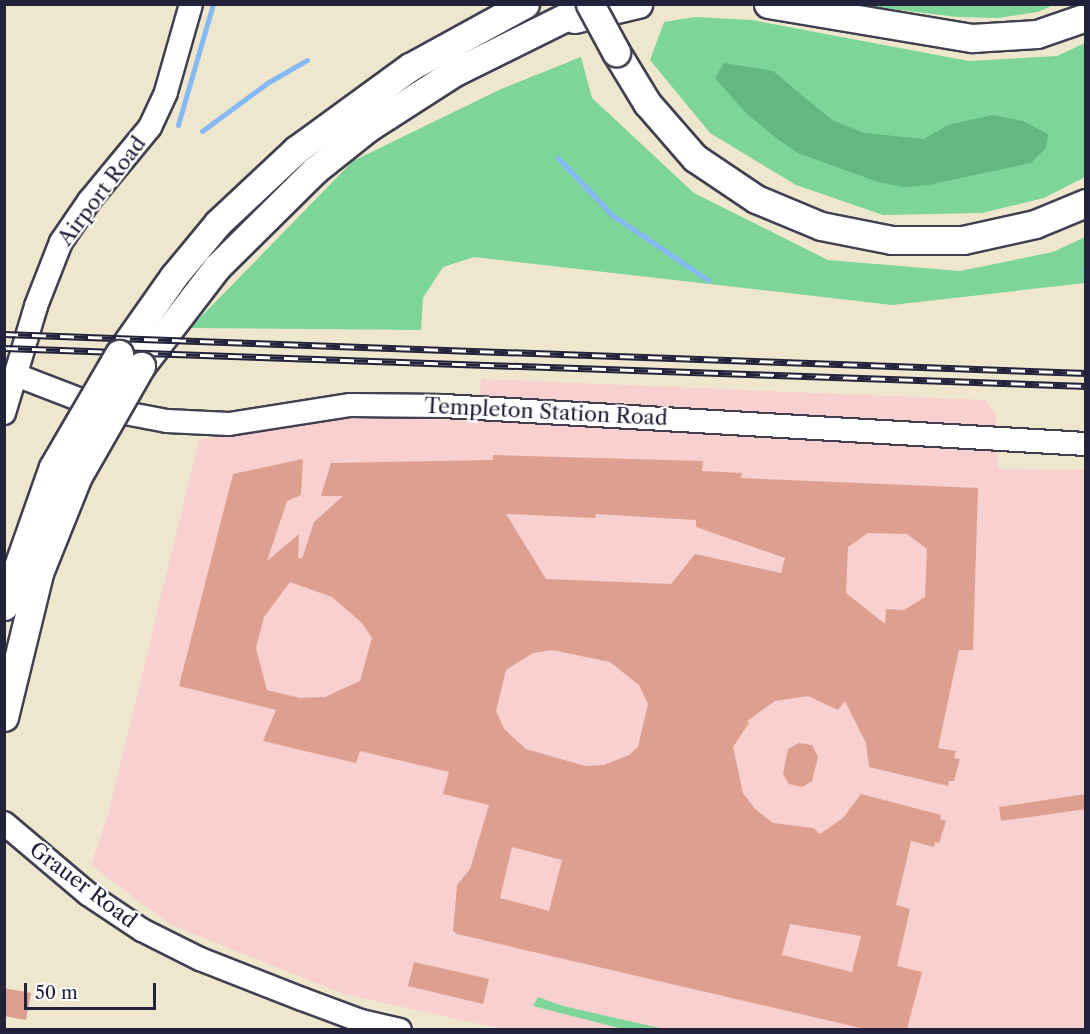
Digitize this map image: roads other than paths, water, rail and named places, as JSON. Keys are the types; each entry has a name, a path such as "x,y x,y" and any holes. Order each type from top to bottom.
{"main road":[{"path":"4,606 53,467 130,360 203,241 287,158 410,67 525,4"},
{"path":"4,717 39,573 78,476 130,360 217,267 315,170 427,88 532,32 591,4 616,52 647,103 694,158 749,195 811,223 868,237 952,241 1012,231 1086,203"},
{"path":"602,4 616,52"},
{"path":"532,32 638,4"},
{"path":"768,4 972,38 1036,33 1086,17"}],"street":[{"name":"Airport Road","path":"4,413 61,242 89,201 140,142 159,110 191,4"},
{"name":"Templeton Station Road","path":"16,375 104,409 167,421 229,424 351,405 432,406 1086,444"},
{"name":"Grauer Road","path":"4,823 88,894 142,930 200,959 302,999 360,1021 400,1029"}],"waterway":[{"path":"178,125 213,4"},
{"path":"202,131 267,83 307,60"},
{"path":"558,158 612,215 708,280"}],"railway":[{"path":"4,334 1086,373"},
{"path":"4,348 1086,386"}]}
